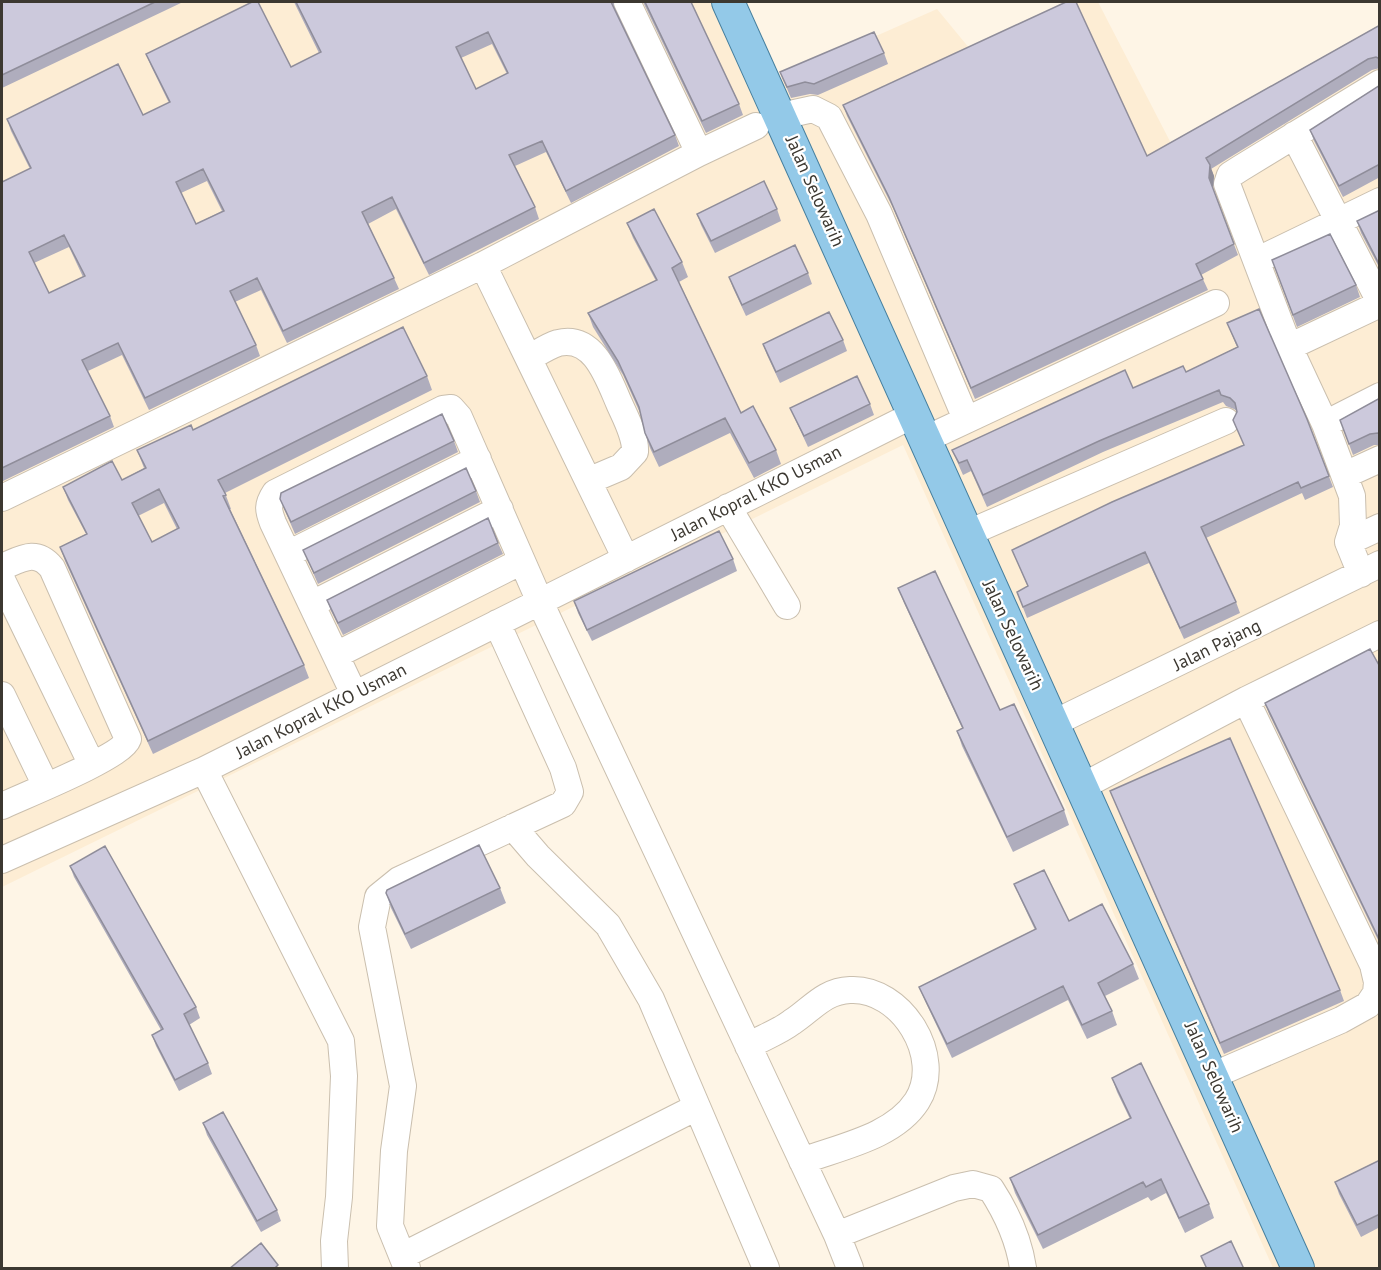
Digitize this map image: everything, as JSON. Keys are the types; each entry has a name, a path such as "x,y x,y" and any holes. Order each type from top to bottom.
{"main road":[{"name":"Jalan Selowarih","path":"728,2 769,121 920,426 966,534 1214,1075 1298,1269"}],"street":[{"path":"627,2 699,153"},
{"path":"1370,569 1348,542 1353,512 1352,496 1325,424 1289,347 1258,260 1229,189 1228,179 1294,135 1380,83"},
{"path":"2,498 483,265 699,153 769,121 813,109 829,117 879,214 966,420"},
{"path":"1289,347 1380,303 1294,135"},
{"path":"1258,260 1380,201"},
{"path":"483,265 626,559"},
{"name":"Jalan Kopral KKO Usman","path":"2,860 204,770 728,507 920,426 966,420 1216,303"},
{"path":"528,358 556,343 566,342 579,344 589,350 603,367 628,425 635,452 621,467 588,481"},
{"path":"1325,424 1380,396"},
{"path":"354,694 267,508 275,494 443,409 451,408 459,417 540,602 837,1235 850,1269"},
{"path":"966,534 1226,421"},
{"path":"288,554 478,459"},
{"path":"1345,475 1380,459"},
{"path":"728,507 787,606"},
{"path":"312,604 500,509"},
{"path":"1348,542 1380,527"},
{"path":"2,567 30,555 45,559 66,600 128,739 123,748 92,765 2,805"},
{"path":"336,655 522,561"},
{"name":"Jalan Pajang","path":"1054,723 1370,569"},
{"path":"2,580 92,765"},
{"path":"497,623 563,768 570,792 563,804 399,879 378,897 372,927 403,1086 394,1151 390,1226 405,1262 697,1107"},
{"path":"1083,786 1246,700 1380,634"},
{"path":"2,695 46,786"},
{"path":"1214,1075 1341,1020 1368,1005 1376,993 1377,982 1373,965 1246,700"},
{"path":"204,770 341,1041 344,1076 339,1197 334,1241 335,1269"},
{"path":"513,827 538,856 608,925 651,999 766,1269"},
{"path":"748,1046 793,1022 826,996 849,990 870,991 888,999 904,1015 922,1045 926,1071 917,1100 895,1123 872,1135 802,1161"},
{"path":"837,1235 954,1188 973,1184 992,1189 1020,1254 1023,1269"}],"shaded area":[{"path":"2,2 745,2 779,79 937,9 970,49 1065,2 1098,2 1176,153 1379,34 1379,1268 1273,1268 903,445 2,887"}],"building":[{"path":"2,2 155,2 2,75"},
{"path":"252,2 258,2 291,67 321,52 296,2 611,2 675,135 566,191 542,141 509,155 535,207 424,263 392,197 362,212 394,278 283,331 257,278 230,291 256,345 145,398 118,343 82,360 110,416 2,468 2,182 31,168 7,119 118,64 143,115 170,102 146,54","holes":["488,32 508,73 476,89 456,47","203,169 224,211 196,224 176,182","64,235 85,276 49,293 29,252"]},
{"path":"645,2 691,2 739,104 702,121"},
{"path":"1066,2 1076,2 1147,156 1380,25 1380,59 1376,57 1368,59 1206,158 1210,165 1209,178 1234,244 1196,264 1203,279 971,388 889,197 843,105"},
{"path":"874,32 884,53 814,84 805,82 787,87 780,72"},
{"path":"1380,85 1380,164 1339,186 1310,130"},
{"path":"764,181 777,209 711,241 697,214"},
{"path":"654,209 682,262 672,268 741,413 753,406 776,450 749,463 725,418 654,452 645,433 639,407 618,361 588,313 657,280 627,223"},
{"path":"1380,210 1380,266 1357,221"},
{"path":"1330,234 1356,285 1293,315 1272,260"},
{"path":"795,245 808,273 742,305 729,277"},
{"path":"1259,309 1329,476 1301,488 1298,482 1201,527 1236,602 1180,628 1145,552 1023,607 1017,592 1028,586 1012,550 1112,502 1244,445 1233,420 1237,412 1235,403 1230,398 1221,395 1219,390 1099,441 983,495 967,460 959,463 952,450 1125,370 1133,388 1183,366 1186,372 1238,347 1227,323"},
{"path":"829,312 843,340 776,372 763,344"},
{"path":"403,327 427,376 218,480 226,495 223,496 304,665 148,741 60,547 87,534 63,487 112,461 122,480 146,468 137,450 191,425 193,430","holes":["159,489 179,528 152,542 132,503"]},
{"path":"857,376 870,404 804,436 790,408"},
{"path":"1380,398 1380,434 1370,434 1349,444 1340,420"},
{"path":"442,414 454,441 291,522 280,499 281,493"},
{"path":"466,468 476,491 314,573 303,550"},
{"path":"488,518 498,543 338,623 327,600"},
{"path":"719,531 733,559 587,630 574,601"},
{"path":"935,571 1000,710 1014,704 1064,810 1007,837 957,731 963,728 898,588"},
{"path":"1370,649 1380,667 1380,941 1265,703"},
{"path":"1230,738 1340,990 1220,1043 1110,791"},
{"path":"479,845 500,888 405,934 386,893 387,890"},
{"path":"105,846 196,1007 184,1014 208,1063 175,1080 152,1035 163,1029 70,866"},
{"path":"1044,870 1069,921 1102,904 1133,964 1098,983 1112,1011 1082,1025 1063,986 947,1044 919,987 1036,929 1014,884"},
{"path":"1141,1063 1209,1204 1179,1218 1161,1179 1146,1187 1143,1182 1038,1235 1010,1178 1131,1118 1112,1078"},
{"path":"223,1112 277,1210 257,1221 203,1123"},
{"path":"1380,1160 1380,1214 1357,1225 1335,1182"},
{"path":"1231,1241 1244,1269 1207,1269 1201,1256"},
{"path":"261,1243 278,1265 274,1269 229,1269"}]}
